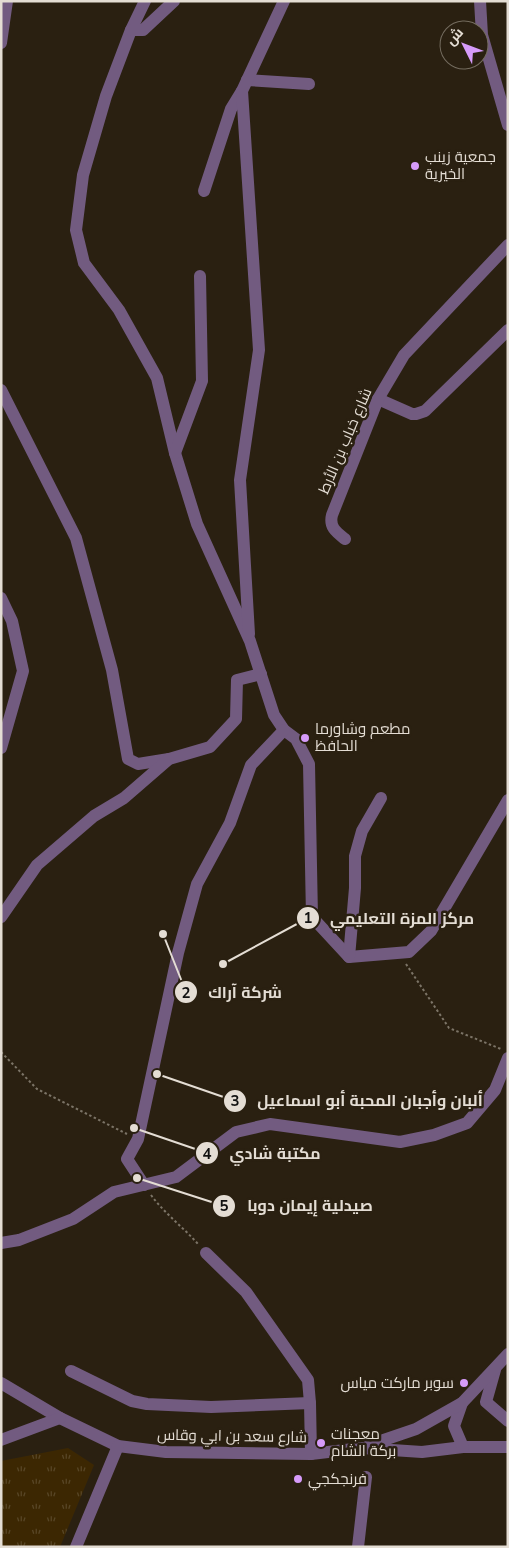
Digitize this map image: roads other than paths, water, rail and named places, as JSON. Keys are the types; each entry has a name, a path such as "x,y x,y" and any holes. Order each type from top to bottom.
{"street":[{"path":"1,43 7,1"},
{"path":"145,1 131,30 106,96 83,175 76,230 84,263 119,310 157,378 175,452 197,524 250,641 274,715 284,730 296,739 309,764 312,917 349,956 408,952 431,932 508,800"},
{"path":"131,30 143,30 174,1"},
{"path":"204,191 231,109 245,86 284,1"},
{"path":"480,1 482,36 507,121"},
{"path":"245,86 309,84"},
{"path":"245,86 259,350 240,480 250,641"},
{"name":"شارع خباب بن الأرط","path":"345,539 333,529 332,515 378,399 404,355 508,245"},
{"path":"175,452 202,381 200,276"},
{"path":"378,399 412,414 425,411 508,330"},
{"path":"1,390 76,538 112,670 128,759 138,764 169,758 210,746 236,720 237,680 260,674"},
{"path":"1,598 12,621 24,671 1,748"},
{"path":"144,1185 127,1159 138,1139 176,963 197,884 230,824 251,765 284,730"},
{"path":"1,917 37,865 94,816 124,798 169,758"},
{"path":"349,956 355,888 355,856 362,831 381,798"},
{"path":"1,1243 18,1240 73,1219 114,1192 176,1177 236,1132 270,1124 400,1142 434,1135 467,1123 495,1090 508,1058"},
{"path":"206,1253 246,1292 308,1380 311,1454"},
{"path":"362,1448 416,1429 462,1402 508,1354"},
{"path":"496,1368 486,1402 508,1421"},
{"path":"71,1371 132,1401 147,1404 211,1407 310,1403"},
{"name":"شارع سعد بن ابي وقاس","path":"1,1382 60,1418 118,1446 166,1452 311,1454 362,1448 422,1452 464,1446 508,1447"},
{"path":"462,1402 454,1426 464,1446"},
{"path":"1,1440 60,1418"},
{"path":"76,1547 118,1446"},
{"path":"358,1547 366,1477"}],"place":[{"name":"جمعية زينب الخيرية","path":"415,166"},
{"name":"مطعم وشاورما الحافظ","path":"305,738"},
{"name":"شركة آراك","path":"163,934"},
{"name":"مركز المزة التعليمي","path":"223,964"},
{"name":"ألبان وأجبان المحبة أبو اسماعيل","path":"157,1074"},
{"name":"مكتبة شادي","path":"134,1128"},
{"name":"صيدلية إيمان دوبا","path":"137,1178"},
{"name":"سوبر ماركت مياس","path":"464,1383"},
{"name":"معجنات بركة الشام","path":"321,1443"},
{"name":"فرنجكجي","path":"298,1479"}]}
